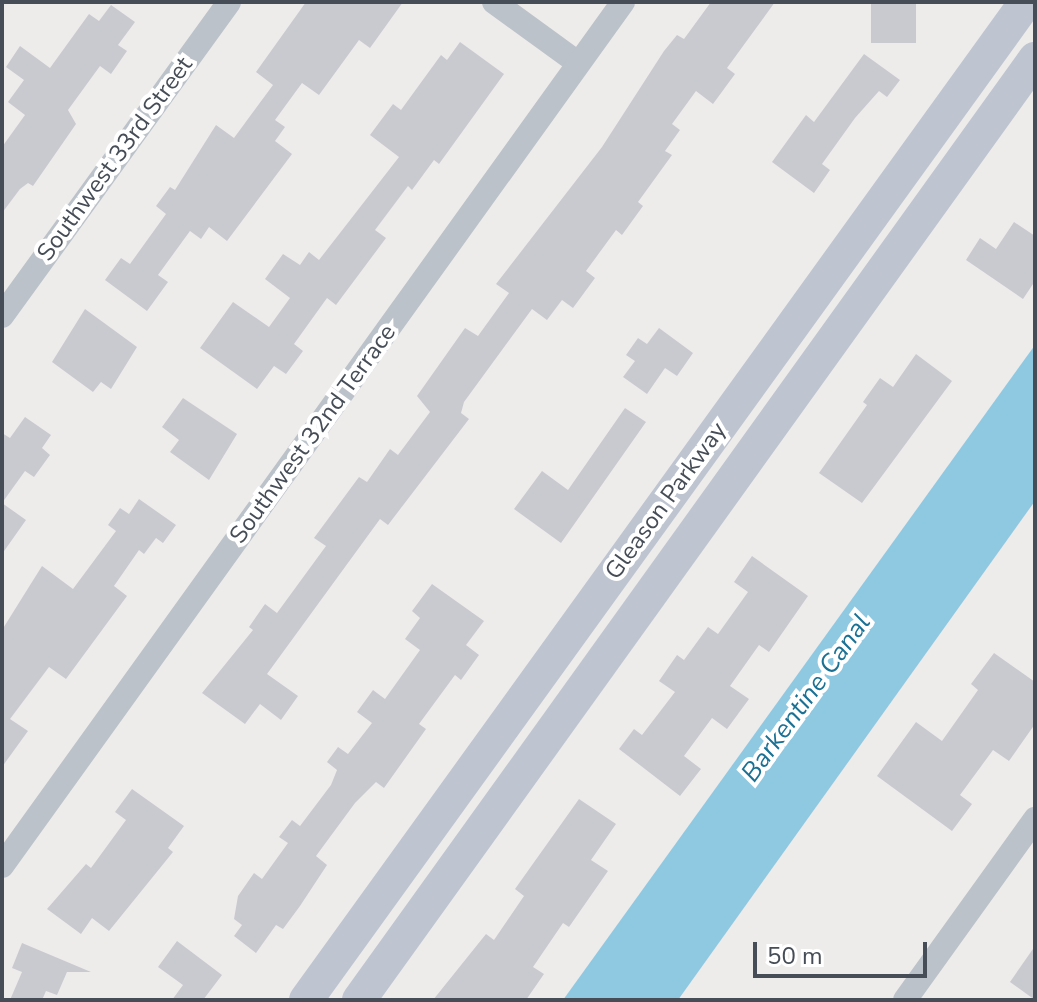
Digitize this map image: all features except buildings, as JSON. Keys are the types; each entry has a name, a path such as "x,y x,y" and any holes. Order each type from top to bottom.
{"main road":[{"name":"Gleason Parkway","path":"306,1000 1026,2"},
{"name":"Gleason Parkway","path":"359,1000 1035,59"}],"street":[{"name":"Southwest 33rd Street","path":"2,316 229,2"},
{"path":"494,2 578,63"},
{"name":"Southwest 32nd Terrace","path":"2,866 623,2"},
{"path":"905,1000 1035,819"}],"water":[{"name":"Barkentine Canal","path":"1035,345 1035,501 678,1000 563,1000"}]}
